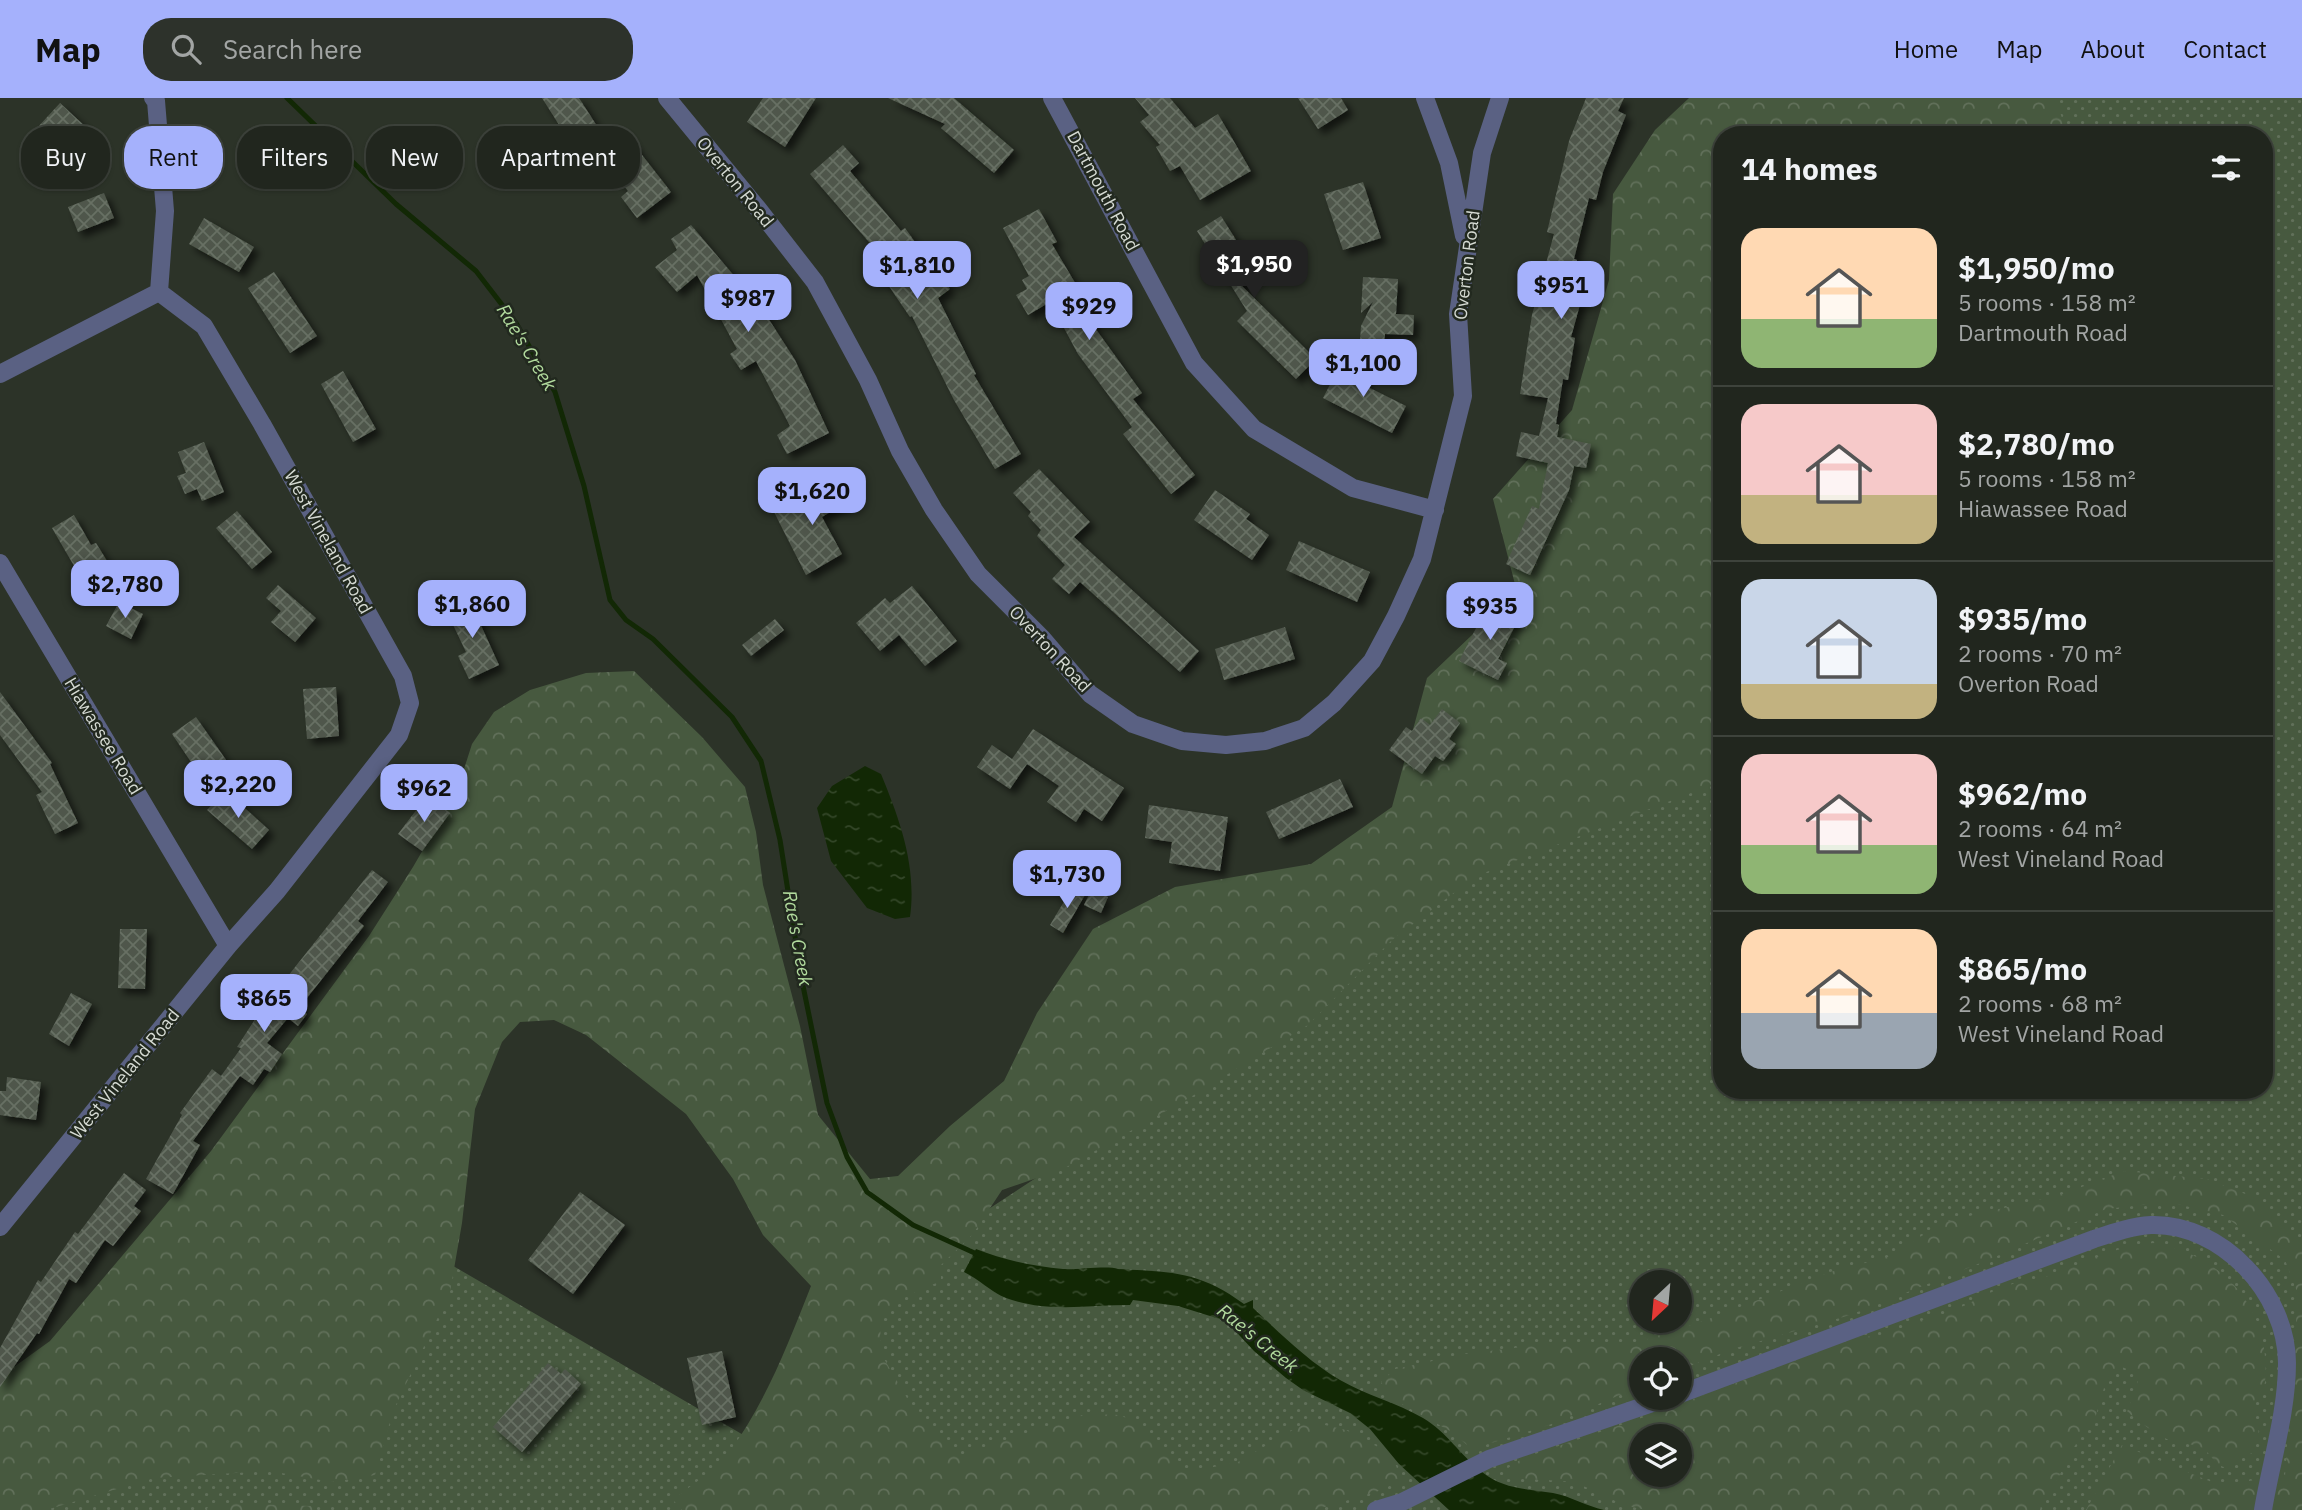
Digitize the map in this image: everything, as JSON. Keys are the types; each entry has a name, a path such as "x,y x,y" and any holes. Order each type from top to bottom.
{"street":[{"path":"0,374 159,292 165,211 156,101 153,98"},
{"name":"Overton Road","path":"667,98 815,282 868,380 900,451 934,510 978,574 1042,638 1090,694 1133,724 1182,741 1226,745 1265,741 1304,728 1334,703 1372,661 1422,559 1463,396 1458,314 1482,153 1500,98"},
{"name":"Dartmouth Road","path":"1052,98 1194,363 1254,429 1353,488 1435,510"},
{"path":"1425,98 1449,163 1467,249"},
{"name":"West Vineland Road","path":"0,1227 228,946 277,891 399,735 410,703 402,676 262,424 204,326 159,292"},
{"name":"Hiawassee Road","path":"0,563 228,946"},
{"path":"1692,1390 2094,1239 2151,1225 2173,1227 2210,1241 2245,1266 2265,1293 2284,1333 2287,1362 2285,1388 2263,1510"},
{"path":"1376,1510 1402,1502 1489,1459 1633,1410"}],"green space":[{"path":"1689,98 2054,98 2065,126 1713,126 1713,784 1476,876 1392,940 1308,1025 1189,1098 1063,1169 1002,1190 973,1234 941,1265 941,1281 905,1297 881,1315 880,1352 911,1405 961,1455 1085,1414 1121,1415 1143,1429 1189,1472 1238,1462 1308,1421 1346,1430 1391,1454 1402,1480 1376,1492 1314,1510 682,1510 673,1500 723,1460 753,1416 775,1374 811,1286 763,1235 733,1179 686,1114 586,1035 554,1020 520,1022 502,1042 475,1109 462,1223 450,1292 393,1411 375,1475 332,1482 270,1471 154,1478 46,1510 0,1510 0,1377 50,1341 211,1151 369,936 457,791 472,744 494,712 530,690 586,673 634,671 702,737 745,787 756,832 763,885 800,1026 818,1115 870,1179 898,1176 950,1126 1004,1081 1037,1013 1093,929 1175,887 1311,864 1392,807 1427,678 1517,592 1493,499 1572,410 1609,280 1613,194 1655,130"},
{"path":"1799,98 2302,98 2302,1510 31,1510 309,1182 752,1440 862,1292 1257,1033 1713,389 1713,1099 2273,1099 2273,126 1792,126"},
{"path":"2124,1171 2207,1179 2258,1199 2302,1245 2302,1510 2086,1510 2122,1445 2219,1485 2285,1476 2298,1294 2285,1260 2223,1215 2169,1202 2106,1209 1850,1315 1730,1350 1692,1365 1692,1347 1629,1347 1629,1391 1549,1425 1472,1449 1450,1431 1391,1398 1381,1382 1395,1369 1465,1354 1538,1345 1633,1344 1663,1334 1692,1334 1692,1325 1830,1272 1888,1257 1944,1222 2063,1194"},
{"path":"2153,1243 2178,1249 2201,1259 2221,1273 2238,1290 2251,1309 2260,1331 2265,1356 2265,1382 2254,1409 2258,1434 2253,1453 2243,1456 2227,1468 2219,1465 2202,1448 2173,1442 2153,1431 2127,1412 2140,1375 2120,1366 2104,1388 2096,1415 2074,1447 2056,1482 2043,1498 2040,1510 1646,1510 1624,1505 1575,1482 1518,1478 1505,1470 1523,1458 1665,1410 1692,1410 1692,1400 1855,1338 1883,1335 1945,1315 1998,1289 2021,1281 2040,1279 2117,1250"},
{"path":"229,1503 311,1506 315,1510 200,1510"}],"water":[{"path":"865,766 881,774 895,809 909,862 912,898 910,917 895,919 867,908 831,861 817,808 832,786"},
{"path":"976,1249 1007,1259 1052,1268 1107,1267 1184,1275 1213,1285 1244,1304 1253,1300 1253,1308 1317,1364 1340,1380 1423,1418 1490,1478 1516,1487 1559,1494 1604,1510 1449,1510 1399,1464 1370,1429 1350,1413 1303,1390 1286,1378 1254,1351 1226,1321 1178,1306 1133,1300 1130,1305 1068,1307 1021,1303 1006,1298 964,1272"}],"building":[{"path":"542,98 579,98 597,126 560,126"},
{"path":"763,98 816,98 785,147 747,122"},
{"path":"888,98 954,98 1014,150 994,173 941,128 945,124"},
{"path":"1135,98 1170,98 1195,128 1218,114 1251,171 1200,200 1180,166 1170,171 1156,147 1160,145 1140,122 1149,115"},
{"path":"1298,98 1341,98 1348,110 1318,129"},
{"path":"1586,98 1624,98 1618,111 1626,115 1603,172 1596,200 1589,198 1567,297 1581,301 1571,337 1575,338 1568,380 1563,379 1556,424 1559,425 1557,437 1591,444 1586,468 1574,466 1569,490 1530,575 1506,564 1532,506 1539,509 1548,463 1516,456 1521,432 1539,436 1548,398 1520,394 1532,315 1554,234 1547,232 1569,141"},
{"path":"60,103 85,126 39,126"},
{"path":"843,145 859,163 850,171 901,231 905,228 920,249 909,257 927,283 939,275 950,289 938,298 976,374 974,375 1021,454 995,469 954,400 912,316 910,317 867,254 875,249 810,174"},
{"path":"640,152 671,192 637,218 621,197 628,191 626,189 640,189"},
{"path":"1363,182 1381,238 1343,250 1324,194"},
{"path":"104,193 114,218 78,232 68,207"},
{"path":"1039,209 1057,242 1052,244 1096,318 1090,321 1142,393 1133,399 1195,475 1171,494 1123,434 1132,427 1078,354 1050,302 1028,315 1016,295 1027,289 1022,280 1029,276 1003,228"},
{"path":"1221,216 1258,275 1241,285 1316,359 1296,379 1237,321 1247,311 1197,231"},
{"path":"204,218 254,247 239,272 189,244"},
{"path":"691,225 736,278 741,276 795,360 829,433 787,454 777,435 790,426 756,361 741,370 730,354 737,349 697,275 677,292 655,267 677,250 671,239"},
{"path":"274,272 317,336 290,353 248,288"},
{"path":"1363,277 1398,279 1396,314 1414,315 1413,335 1385,334 1384,342 1360,341 1361,326 1373,302 1361,313"},
{"path":"1341,363 1366,375 1362,384 1406,406 1392,433 1323,398"},
{"path":"343,371 376,429 353,442 321,384"},
{"path":"204,442 224,492 202,501 197,489 185,494 177,476 186,473 178,452"},
{"path":"1039,469 1090,522 1074,537 1199,651 1180,672 1080,582 1069,594 1052,579 1065,565 1037,536 1041,530 1028,516 1031,512 1013,493"},
{"path":"837,481 848,501 822,517 842,554 806,575 774,512"},
{"path":"1215,490 1250,514 1246,519 1269,535 1252,560 1194,520"},
{"path":"237,511 272,552 252,569 216,528"},
{"path":"74,515 91,545 96,543 107,561 80,576 52,528"},
{"path":"1299,541 1370,572 1357,602 1286,570"},
{"path":"278,585 316,618 295,642 271,622 281,611 266,598"},
{"path":"912,586 957,641 925,666 899,635 880,651 856,623 885,598 890,603"},
{"path":"469,599 499,665 469,679 458,656 466,652 446,610"},
{"path":"119,602 143,614 131,639 106,626"},
{"path":"1489,603 1519,618 1498,659 1507,663 1498,680 1459,661"},
{"path":"775,619 784,630 751,656 742,645"},
{"path":"1285,627 1295,659 1224,680 1215,649"},
{"path":"336,687 339,736 307,739 303,689"},
{"path":"0,692 52,763 50,764 78,823 55,834 36,795 42,792 0,735"},
{"path":"1442,709 1460,723 1449,739 1456,744 1443,761 1435,756 1422,774 1389,750 1406,727 1412,731 1421,718 1430,725"},
{"path":"196,717 231,767 206,784 172,734"},
{"path":"1033,729 1124,788 1102,821 1084,809 1076,822 1047,802 1059,786 1027,764 1010,789 977,767 992,745 1012,759"},
{"path":"1340,779 1353,807 1279,839 1266,812"},
{"path":"225,790 269,830 252,849 207,810"},
{"path":"427,796 450,813 422,851 398,834"},
{"path":"1149,805 1228,817 1220,871 1169,863 1172,842 1145,838"},
{"path":"372,870 388,882 358,921 364,926 299,1008 307,1014 298,1026 288,1018 267,1043 282,1054 270,1072 264,1069 253,1085 240,1076 193,1141 200,1145 173,1194 146,1179 182,1115 180,1113 212,1069 221,1076 241,1048 237,1047 261,1010"},
{"path":"1072,888 1085,895 1063,933 1050,925"},
{"path":"1092,889 1108,897 1101,913 1084,905"},
{"path":"120,929 147,929 145,989 118,988"},
{"path":"71,993 92,1004 69,1046 49,1034"},
{"path":"7,1077 41,1082 36,1120 0,1115 0,1091 6,1091"},
{"path":"124,1173 146,1190 134,1206 141,1211 113,1246 105,1240 76,1283 69,1279 39,1334 37,1333 0,1387 0,1348 38,1280 41,1282 75,1232 78,1234"},
{"path":"580,1192 625,1225 573,1294 528,1260"},
{"path":"722,1351 736,1417 702,1425 687,1358"},
{"path":"548,1363 561,1374 565,1369 581,1384 522,1452 493,1427"}],"waterway":[{"name":"Rae's Creek","path":"287,98 396,204 476,271 516,323 555,392 584,486 610,600 626,620 653,639 732,717 761,761 780,840 802,981 827,1103 847,1157 867,1192 913,1225 979,1255"}]}
